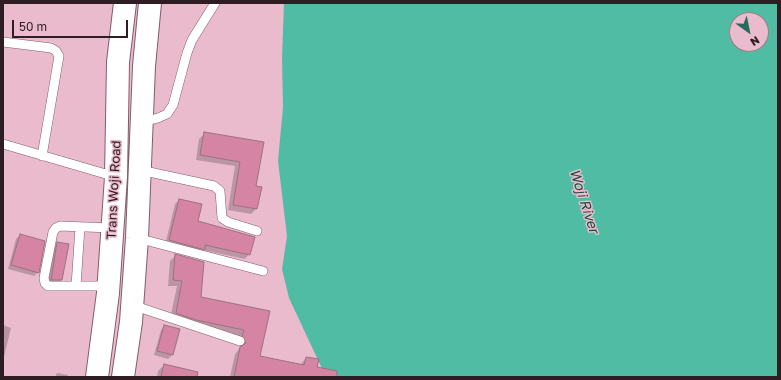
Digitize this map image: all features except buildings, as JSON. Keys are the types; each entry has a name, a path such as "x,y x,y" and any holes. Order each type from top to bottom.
{"main road":[{"name":"Trans Woji Road","path":"97,377 108,286 116,177 118,62 125,3"},
{"name":"Trans Woji Road","path":"123,377 132,305 138,238 144,66 150,3"}],"lane":[{"path":"142,122 167,114 173,105 187,53 215,3"},
{"path":"3,42 51,48 56,51 59,56 42,156"},
{"path":"3,144 116,177"},
{"path":"140,170 214,186 220,190 222,218 228,222 257,231"},
{"path":"108,286 48,286 45,283 44,278 53,232 60,226 112,228"},
{"path":"76,286 80,227"},
{"path":"138,238 263,271"},
{"path":"132,305 240,341"}],"water":[{"name":"Woji River","path":"284,3 778,3 778,377 326,377 289,298 282,269 287,236 278,161 283,107 282,58"}]}
